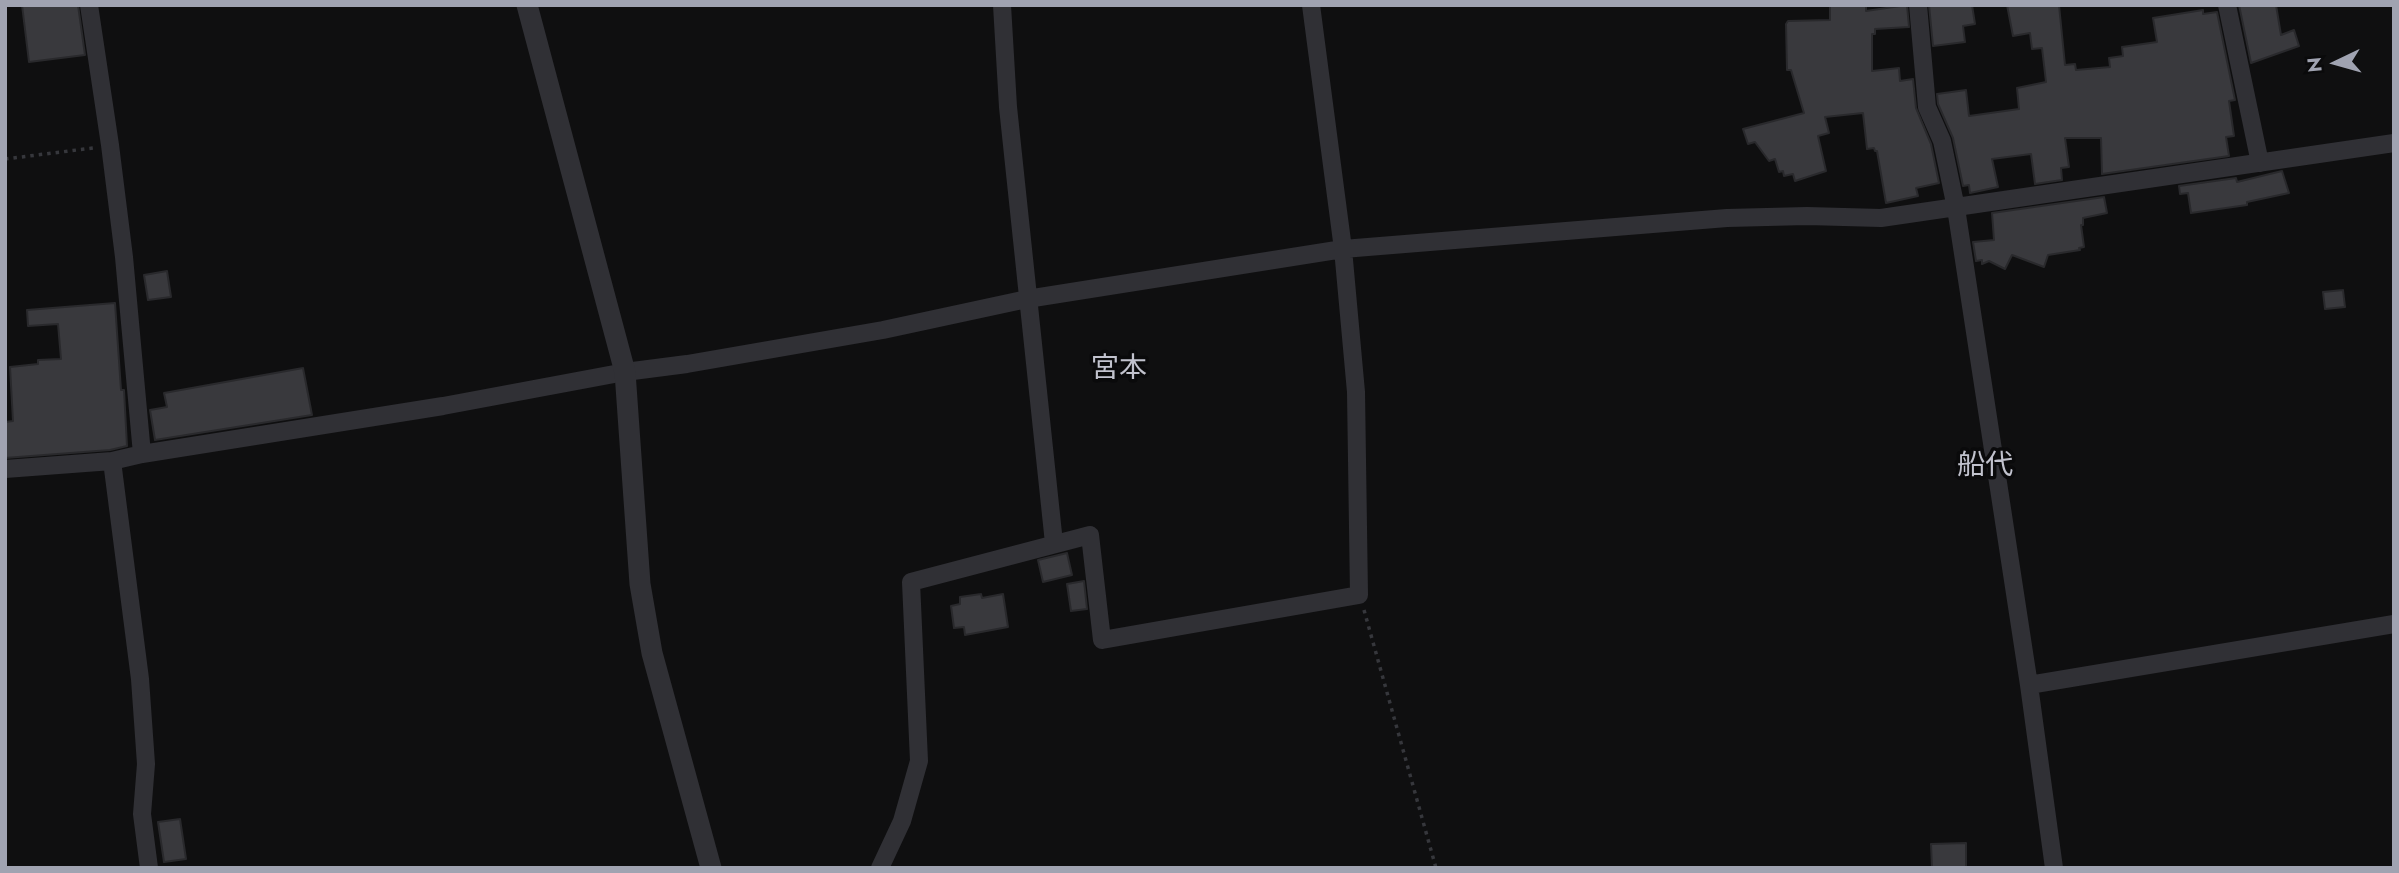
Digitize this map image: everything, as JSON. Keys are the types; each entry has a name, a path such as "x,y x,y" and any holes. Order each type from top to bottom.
{"street":[{"path":"89,5 124,257 142,454"},
{"path":"527,5 625,372 640,584 652,653 711,868"},
{"path":"1002,5 1008,107 1054,543"},
{"path":"880,868 902,821 919,761 911,582 1090,535 1102,640 1359,594 1356,392 1343,249 1311,5"},
{"path":"1918,5 1927,107 1942,141 1955,208 2029,685 2054,868"},
{"path":"2227,5 2260,163"},
{"path":"5,469 112,461 443,406 625,372 687,365 1027,299 1343,249 1727,218 1881,218 2394,143"},
{"path":"112,461 140,679 146,764 142,814 149,868"},
{"path":"2029,685 2394,624"}],"path":[{"path":"5,159 110,145"},
{"path":"1359,594 1436,868"}],"building":[{"path":"22,5 78,5 85,55 29,62"},
{"path":"1866,5 1866,11 1907,5 1909,27 1875,29 1875,34 1872,34 1872,71 1899,68 1900,81 1913,79 1916,108 1931,144 1939,183 1916,188 1918,196 1886,203 1877,151 1874,148 1867,149 1863,113 1825,117 1829,133 1818,136 1826,171 1795,181 1793,174 1784,176 1783,171 1779,172 1775,159 1769,161 1755,142 1748,144 1743,129 1804,113 1791,70 1787,70 1788,21 1830,20 1830,6"},
{"path":"1929,5 1972,5 1975,24 1963,26 1965,42 1933,46"},
{"path":"2007,5 2059,5 2065,65 2075,64 2076,70 2110,67 2109,58 2123,56 2122,47 2157,42 2153,18 2203,10 2203,14 2217,12 2235,100 2229,101 2234,136 2226,137 2229,156 2102,174 2101,138 2065,138 2069,167 2061,168 2062,180 2035,184 2031,154 1992,159 1998,187 1970,193 1969,185 1963,186 1953,138 1938,104 1937,94 1966,90 1969,116 2019,109 2017,88 2046,82 2042,48 2032,49 2030,33 2013,36"},
{"path":"2239,5 2276,5 2281,35 2294,30 2299,46 2251,63"},
{"path":"2282,171 2289,193 2247,202 2247,205 2191,213 2188,193 2180,194 2179,186 2236,178 2237,182"},
{"path":"2104,197 2107,213 2083,218 2081,225 2084,247 2079,248 2080,250 2048,255 2044,267 2012,255 2005,269 1989,261 1982,264 1982,260 1976,261 1973,242 1994,240 1992,213"},
{"path":"167,271 171,297 148,300 144,275"},
{"path":"2343,290 2345,307 2325,309 2323,292"},
{"path":"115,303 127,446 110,450 5,458 5,422 13,421 10,367 38,364 38,360 61,359 58,324 28,326 27,310"},
{"path":"303,368 312,415 155,440 150,410 167,407 164,393"},
{"path":"1067,553 1072,575 1043,582 1038,560"},
{"path":"1084,581 1087,609 1071,611 1067,584"},
{"path":"981,594 982,598 1003,594 1008,627 965,635 964,627 954,628 951,606 960,604 960,597"},
{"path":"180,819 186,859 164,862 158,822"},
{"path":"1966,843 1966,868 1932,868 1931,844"}],"district":[{"name":"宮本","path":"1119,370"},
{"name":"船代","path":"1985,467"}]}
